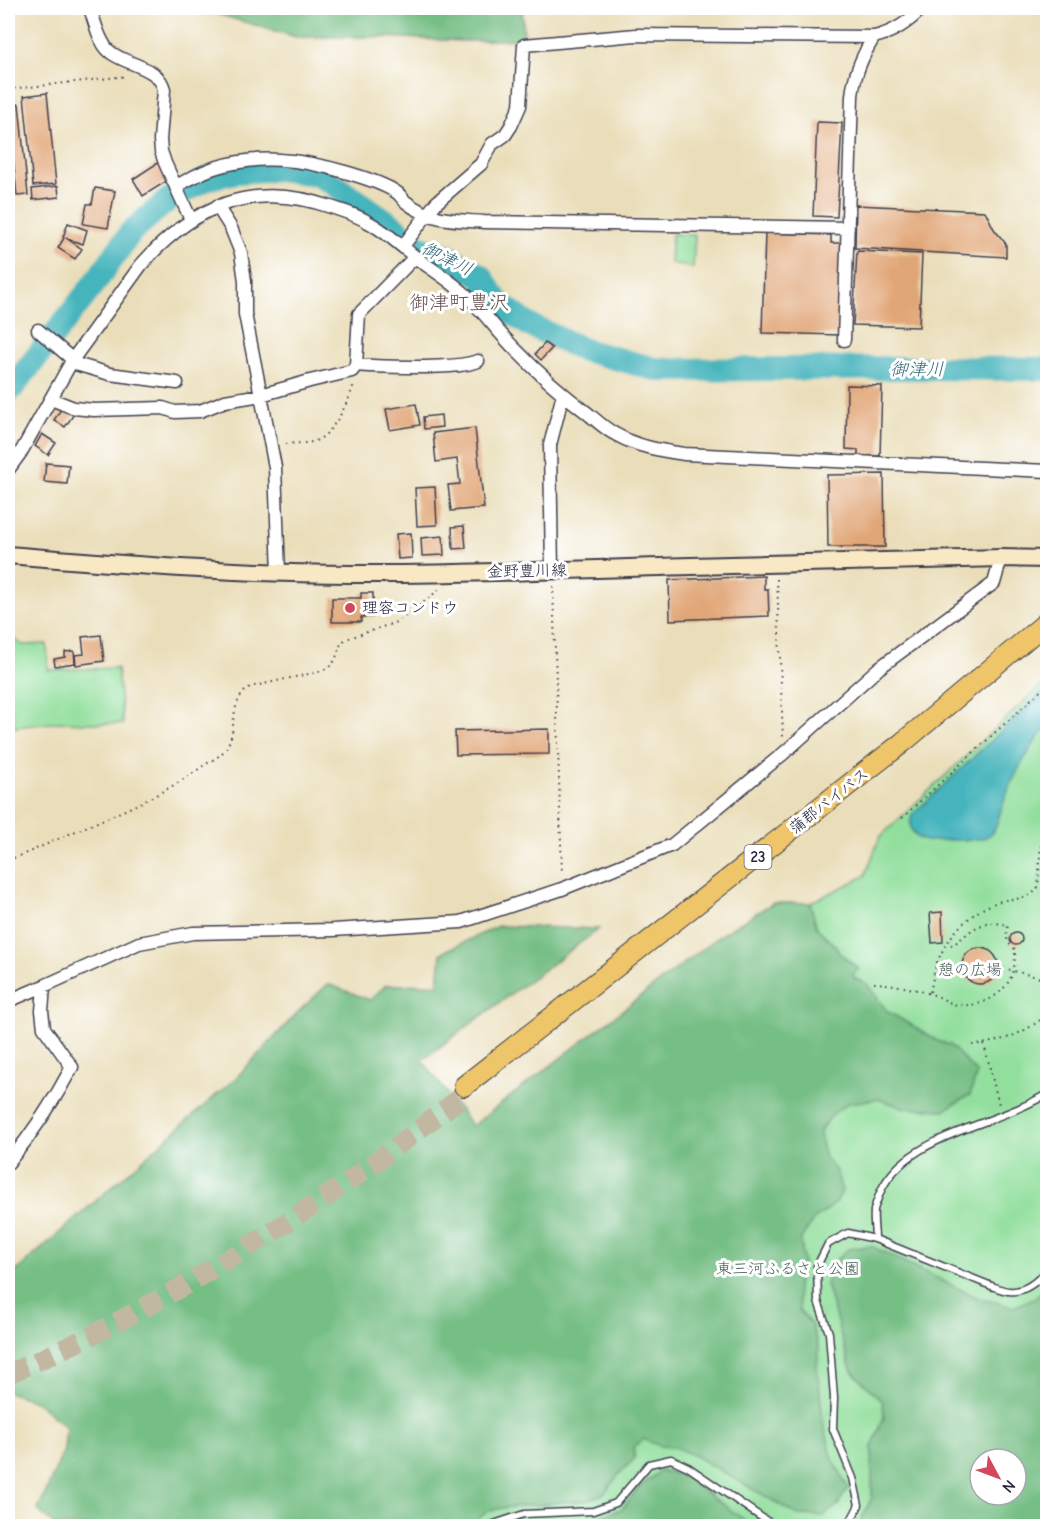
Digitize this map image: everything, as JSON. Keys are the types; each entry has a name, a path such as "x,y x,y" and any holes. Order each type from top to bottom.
{"highway":[{"name":"蒲郡バイパス","path":"1047,621 902,743 465,1090 779,851 928,733 1047,631"}],"main road":[{"name":"金野豊川線","path":"8,555 168,568 353,574 552,571 1001,558 1047,559"}],"street":[{"path":"90,8 102,43 110,52 152,73 163,84 160,140 165,163 189,216"},
{"path":"405,243 436,203 482,164 492,144 505,135 511,126 520,106 524,45 636,35 874,37 885,34 908,21 922,8"},
{"path":"844,340 854,81 865,52 874,37"},
{"path":"176,186 212,168 245,160 279,159 308,162 360,176 397,192 405,201 426,216 445,220 848,228"},
{"path":"8,470 21,452 73,359 141,265 167,238 189,216 247,197 273,196 321,204 367,221 405,243 415,257 466,295 514,349 563,394 613,434 646,448 684,454 1047,471"},
{"path":"218,206 231,228 241,253 245,281 245,314 275,467 279,573"},
{"path":"51,399 74,408 94,410 163,408 175,412 200,411 225,401 261,396 310,381 352,372 356,365 359,314 415,257"},
{"path":"38,330 79,365 110,374 177,383"},
{"path":"356,365 385,368 448,366 465,365 478,361"},
{"path":"552,571 550,445 563,394"},
{"path":"8,1001 139,943 193,933 333,930 461,922 562,889 672,844 784,753 879,668 994,583 1001,558"},
{"path":"8,1163 35,1128 72,1067 44,1028 42,1011 44,987"}],"lane":[{"path":"875,1239 874,1210 880,1192 888,1177 903,1161 925,1146 1038,1099 1047,1093"},
{"path":"848,1527 859,1505 853,1478 833,1429 834,1398 829,1333 818,1301 817,1266 828,1244 848,1233 875,1239 1009,1292 1022,1290 1035,1283 1047,1269"},
{"path":"488,1527 524,1514 593,1511 616,1503 649,1464 671,1459 688,1467 774,1527"}],"path":[{"path":"8,89 152,73"},
{"path":"286,444 315,441 322,437 341,415 352,392 356,365"},
{"path":"777,564 784,753"},
{"path":"552,571 562,889"},
{"path":"8,860 121,812 184,780 222,753 228,745 238,699 243,692 250,687 331,667 335,662 340,643 394,623 409,614 438,592 454,572"},
{"path":"902,818 1047,684"},
{"path":"929,993 937,962 964,922 974,914 1001,901 1029,897 1035,892 1038,887 1040,840 1047,809"},
{"path":"874,983 893,984 929,993 956,1005 978,1005 1000,992 1014,971 1015,949 1007,943 1008,926 989,922 972,929 953,945 947,944"},
{"path":"1003,968 1047,980"},
{"path":"972,1046 1001,1041 1029,1028 1047,1014"},
{"path":"984,1044 1001,1115"}],"green space":[{"path":"196,8 522,8 524,39 464,41 381,37 296,37"},
{"path":"672,234 695,235 693,268 670,263"},
{"path":"14,639 23,645 47,644 48,670 117,668 123,724 60,722 15,727 8,706 8,640"},
{"name":"東三河ふるさと公園","path":"1047,680 1047,1526 364,1526 733,979 722,934 773,903 810,903 865,876 880,837"},
{"path":"773,903 810,903 817,928 836,946 838,952 859,969 853,974 854,978 867,984 887,1011 938,1041 950,1045 977,1073 970,1095 944,1110 906,1108 877,1099 848,1103 834,1113 820,1130 825,1158 836,1171 842,1191 830,1208 813,1220 801,1239 803,1263 797,1286 799,1310 811,1324 819,1348 817,1366 823,1421 832,1457 848,1488 838,1505 823,1516 798,1515 697,1457 675,1447 660,1446 643,1439 633,1448 635,1458 605,1493 589,1500 502,1508 486,1512 471,1526 55,1526 38,1510 64,1450 66,1427 35,1401 8,1392 8,1278 238,1076 297,1013 328,984 370,1000 386,985 438,984 441,953 498,926 599,929 422,1060 472,1126 722,934"},
{"path":"871,1246 978,1298 1014,1307 1036,1297 1047,1285 1047,1526 856,1526 872,1497 872,1447 884,1417 883,1402 851,1370 826,1284 835,1261 848,1249"},
{"path":"660,1471 680,1474 753,1526 541,1526 571,1523 622,1509 638,1488"}],"water":[{"path":"1047,688 1047,727 1021,764 1009,788 996,827 991,834 982,839 926,841 914,835 911,828 912,815"}],"building":[{"path":"47,93 56,184 33,186 24,96"},
{"path":"19,104 28,195 17,196 8,105"},
{"path":"817,122 842,123 837,217 813,216"},
{"path":"159,162 170,179 143,196 133,179"},
{"path":"58,186 59,197 33,200 32,189"},
{"path":"95,188 115,191 108,228 83,224 87,204 92,204"},
{"path":"856,205 985,211 994,229 1006,244 1006,257 855,248"},
{"path":"68,223 87,230 83,244 66,238 82,249 75,259 58,248 64,238"},
{"path":"765,233 831,235 831,243 843,243 840,335 762,333"},
{"path":"857,251 922,254 919,327 853,325"},
{"path":"545,343 552,348 541,360 535,354"},
{"path":"847,385 882,386 880,456 858,456 858,450 846,449"},
{"path":"416,404 420,425 390,430 386,409"},
{"path":"63,406 74,414 65,427 54,420"},
{"path":"441,415 442,427 424,429 423,417"},
{"path":"475,428 484,508 451,511 448,485 460,484 457,459 436,462 433,433"},
{"path":"42,434 56,443 48,455 35,446"},
{"path":"46,463 69,465 67,484 44,482"},
{"path":"884,474 885,547 828,547 827,475"},
{"path":"435,487 437,525 417,526 415,488"},
{"path":"464,526 466,548 453,549 452,527"},
{"path":"411,533 412,558 398,559 396,534"},
{"path":"443,536 444,555 422,556 421,538"},
{"path":"764,576 764,589 768,589 769,616 670,620 669,580"},
{"path":"361,593 373,593 373,617 361,617 361,622 332,622 332,598 361,598"},
{"path":"101,635 104,661 76,665 75,655 84,654 82,637"},
{"path":"74,651 75,663 55,666 54,659 65,657 65,652"},
{"path":"549,729 549,754 456,755 455,731"},
{"path":"942,912 943,942 932,943 930,913"},
{"path":"1018,933 1022,939 1018,945 1014,945 1010,937"},
{"path":"980,948 993,953 998,966 993,979 980,984 967,979 962,966 967,953"}],"waterway":[{"name":"御津川","path":"8,392 91,288 132,231 168,200 209,178 236,172 279,169 315,174 329,181 391,224 418,246 448,257 481,276 497,301 529,325 584,350 659,370 1048,369"}],"tunnel":[{"path":"8,1374 138,1311 262,1238 359,1174 467,1093"}],"place":[{"name":"理容コンドウ","path":"350,608"}],"district":[{"name":"御津町豊沢","path":"459,302"}],"park label":[{"name":"憩の広場","path":"970,970"}]}
